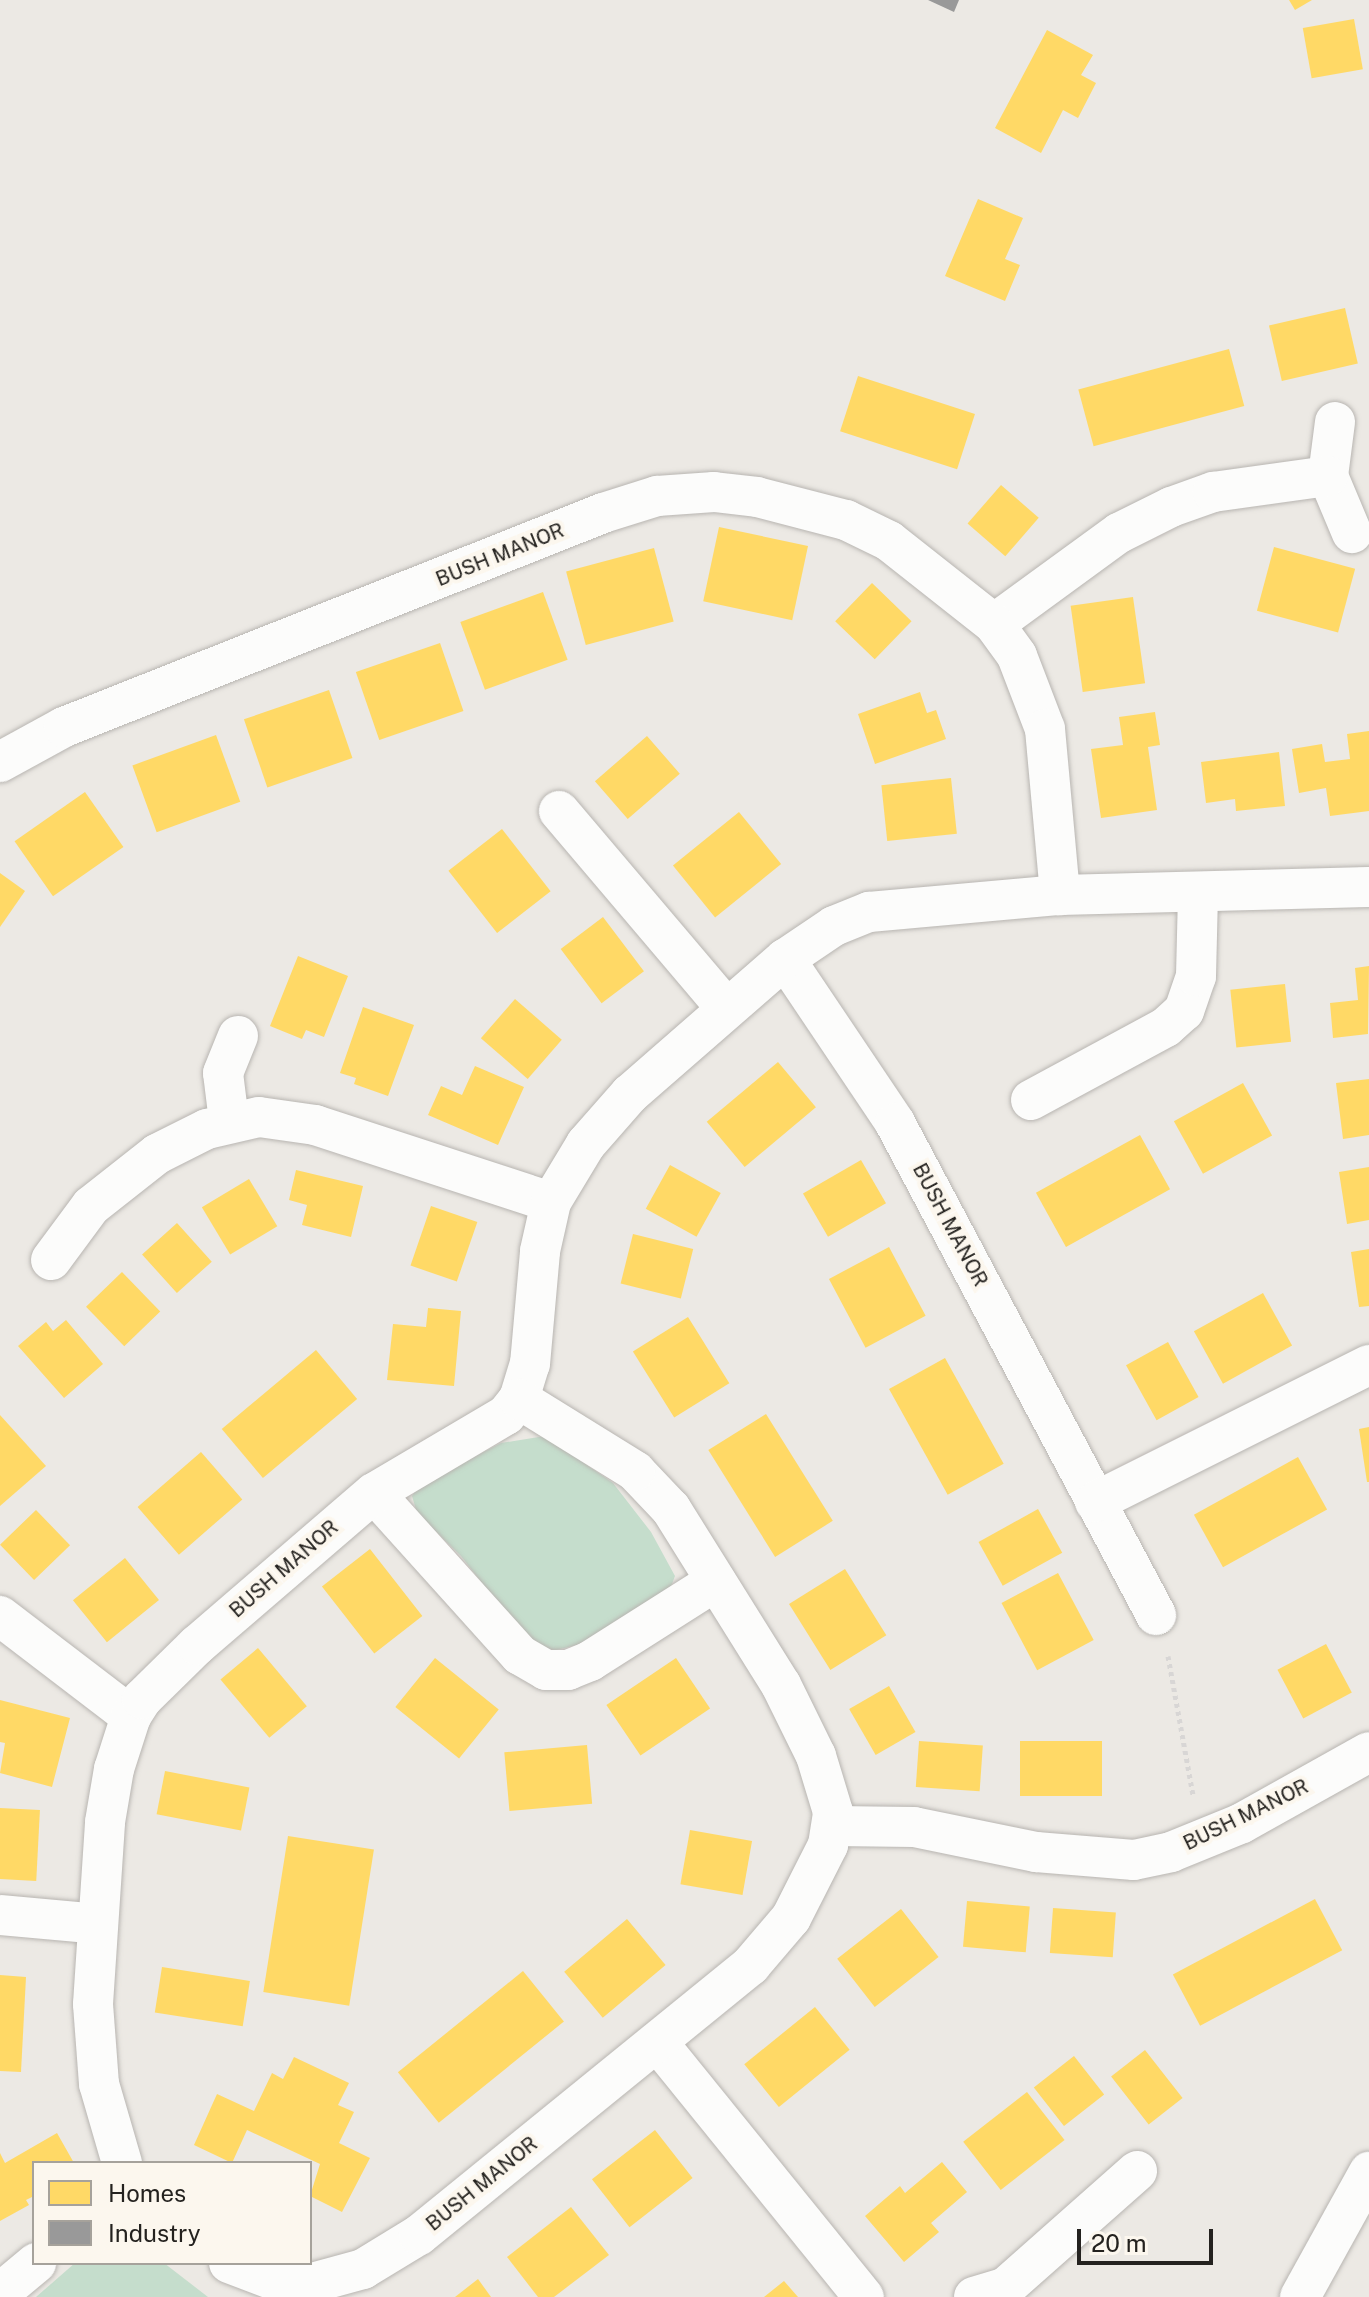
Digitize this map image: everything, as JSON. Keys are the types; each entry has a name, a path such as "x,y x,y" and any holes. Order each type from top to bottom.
{"street":[{"path":"1335,422 1328,476 1352,533"},
{"path":"994,624 1119,533 1171,507 1213,492 1328,476"},
{"name":"BUSH MANOR","path":"0,762 64,727 657,496 714,492 757,497 846,520 927,567 994,624 1023,669 1045,729 1060,895"},
{"path":"559,811 726,1008"},
{"name":"BUSH MANOR","path":"121,2161 104,2112 95,2057 98,1924 112,1782 131,1716 142,1699 197,1645 374,1493 489,1429 519,1399 530,1364 540,1251 551,1202 607,1118 726,1008 785,959 834,926 869,912 1060,895 1198,894 1369,887"},
{"path":"1031,1100 1166,1027 1184,1011 1196,976 1198,894"},
{"name":"BUSH MANOR","path":"785,959 895,1123 1156,1615"},
{"path":"229,1121 223,1073 238,1036"},
{"path":"51,1260 91,1206 132,1172 186,1138 229,1121 259,1117 315,1125 551,1202"},
{"path":"1095,1502 1369,1365"},
{"path":"519,1399 570,1427 656,1490 781,1685 811,1744 830,1796 833,1826"},
{"path":"374,1493 520,1655 546,1670 568,1670 590,1661 716,1581"},
{"path":"0,1616 131,1716"},
{"name":"BUSH MANOR","path":"233,2265 287,2291 336,2279 390,2254 658,2043 770,1945 808,1890 833,1826 928,1828 1105,1860 1171,1852 1212,1836 1369,1752"},
{"path":"0,1915 98,1924"},
{"path":"658,2043 864,2297"},
{"path":"974,2297 1006,2287 1137,2171"},
{"path":"1300,2297 1369,2172"},
{"path":"0,2293 34,2265"}],"path":[{"path":"1156,1615 1194,1799 1212,1836"}],"green space":[{"path":"545,1436 613,1483 651,1532 675,1576 670,1589 581,1644 556,1650 539,1649 521,1633 461,1556 417,1513 412,1496 420,1485 501,1443"},
{"path":"73,2265 167,2265 208,2297 36,2297"}],"building: Homes":[{"path":"1289,0 1312,0 1295,10"},
{"path":"1354,19 1363,69 1312,78 1303,28"},
{"path":"1047,30 1093,55 1081,75 1096,83 1078,118 1063,110 1041,153 995,128"},
{"path":"978,199 1023,218 1005,259 1020,265 1005,301 945,276"},
{"path":"1345,308 1358,364 1282,381 1269,326"},
{"path":"1229,349 1244,406 1094,446 1078,389"},
{"path":"858,376 975,414 957,469 840,431"},
{"path":"1001,485 1039,518 1005,556 968,523"},
{"path":"719,527 808,546 792,620 703,601"},
{"path":"1274,547 1355,569 1338,632 1257,611"},
{"path":"654,548 674,621 586,645 566,572"},
{"path":"872,583 912,621 875,659 835,621"},
{"path":"543,592 568,660 485,690 460,622"},
{"path":"1133,597 1145,683 1083,692 1071,606"},
{"path":"440,643 463,711 379,740 356,672"},
{"path":"329,690 352,758 267,787 244,719"},
{"path":"920,692 927,713 936,710 946,739 875,764 858,714"},
{"path":"1155,712 1160,745 1148,747 1157,810 1101,818 1091,749 1123,745 1119,717"},
{"path":"1369,731 1369,811 1330,816 1326,788 1299,793 1292,749 1322,744 1325,762 1350,759 1347,734"},
{"path":"216,735 240,802 157,832 132,765"},
{"path":"647,736 680,774 628,819 595,781"},
{"path":"1279,752 1285,806 1236,811 1235,799 1206,803 1201,762"},
{"path":"951,778 957,834 887,841 881,785"},
{"path":"85,792 123,847 53,896 15,841"},
{"path":"739,812 781,864 715,918 673,865"},
{"path":"502,829 551,891 497,933 448,871"},
{"path":"0,873 25,891 0,927"},
{"path":"603,917 644,971 602,1003 561,949"},
{"path":"298,956 348,976 324,1037 306,1030 302,1039 270,1026"},
{"path":"1369,966 1368,1034 1333,1038 1330,1003 1358,1000 1355,968"},
{"path":"1285,984 1291,1042 1236,1047 1230,990"},
{"path":"515,999 562,1040 528,1079 481,1038"},
{"path":"363,1007 414,1025 388,1096 354,1084 356,1078 340,1073"},
{"path":"778,1062 816,1107 745,1167 707,1122"},
{"path":"475,1066 524,1087 498,1145 428,1115 441,1086 462,1095"},
{"path":"1369,1079 1369,1135 1343,1139 1336,1083"},
{"path":"1243,1083 1272,1135 1203,1174 1174,1121"},
{"path":"1140,1135 1170,1189 1066,1247 1036,1193"},
{"path":"861,1160 886,1203 828,1237 803,1194"},
{"path":"670,1165 721,1193 696,1237 646,1209"},
{"path":"1369,1167 1369,1220 1347,1224 1339,1172"},
{"path":"296,1170 363,1186 351,1237 302,1225 307,1205 289,1200"},
{"path":"249,1179 277,1226 230,1254 202,1207"},
{"path":"431,1206 477,1222 457,1282 410,1266"},
{"path":"177,1223 212,1262 177,1293 142,1254"},
{"path":"633,1234 693,1249 681,1298 621,1283"},
{"path":"889,1247 926,1316 866,1348 829,1279"},
{"path":"1369,1249 1369,1306 1359,1307 1351,1252"},
{"path":"122,1272 160,1312 124,1346 86,1307"},
{"path":"1263,1293 1292,1345 1223,1384 1194,1331"},
{"path":"428,1308 461,1311 454,1386 387,1380 393,1324 426,1327"},
{"path":"688,1317 729,1383 674,1418 633,1351"},
{"path":"66,1320 103,1364 64,1398 18,1346 46,1322 53,1331"},
{"path":"1168,1342 1199,1397 1157,1420 1126,1365"},
{"path":"316,1350 357,1399 263,1478 222,1429"},
{"path":"945,1358 1004,1464 948,1495 889,1389"},
{"path":"766,1414 833,1521 775,1557 708,1450"},
{"path":"0,1415 46,1466 0,1506"},
{"path":"1369,1427 1369,1482 1367,1482 1359,1429"},
{"path":"201,1452 242,1500 179,1555 138,1507"},
{"path":"1298,1457 1327,1509 1223,1567 1194,1515"},
{"path":"1038,1509 1062,1553 1003,1586 979,1542"},
{"path":"36,1510 70,1545 34,1580 0,1545"},
{"path":"370,1549 422,1616 374,1654 322,1587"},
{"path":"125,1558 159,1600 107,1642 73,1600"},
{"path":"845,1569 886,1635 830,1670 789,1604"},
{"path":"1058,1573 1094,1640 1037,1670 1001,1603"},
{"path":"1326,1644 1352,1693 1303,1718 1277,1670"},
{"path":"258,1648 307,1706 269,1738 220,1679"},
{"path":"435,1658 499,1710 459,1759 395,1707"},
{"path":"676,1658 710,1709 640,1756 606,1705"},
{"path":"889,1686 915,1732 876,1755 849,1709"},
{"path":"0,1700 70,1718 52,1787 0,1773 5,1743 0,1742"},
{"path":"919,1741 983,1745 980,1791 916,1787"},
{"path":"1020,1741 1102,1741 1102,1796 1020,1796"},
{"path":"587,1745 592,1804 509,1811 504,1752"},
{"path":"165,1771 249,1787 241,1831 157,1814"},
{"path":"0,1808 40,1810 36,1881 0,1879"},
{"path":"690,1830 752,1841 742,1895 680,1884"},
{"path":"288,1836 374,1850 349,2006 263,1992"},
{"path":"1315,1899 1342,1950 1200,2026 1173,1975"},
{"path":"967,1901 1030,1906 1026,1952 963,1947"},
{"path":"1053,1908 1116,1912 1113,1957 1050,1953"},
{"path":"901,1909 939,1957 875,2007 837,1959"},
{"path":"627,1919 666,1965 603,2018 564,1972"},
{"path":"162,1967 250,1981 243,2026 155,2012"},
{"path":"523,1971 564,2022 439,2123 398,2072"},
{"path":"0,1975 26,1977 21,2072 0,2071"},
{"path":"815,2007 850,2050 779,2107 744,2064"},
{"path":"1145,2050 1183,2098 1149,2125 1111,2076"},
{"path":"1074,2056 1104,2095 1064,2126 1034,2087"},
{"path":"294,2057 349,2083 338,2105 354,2112 339,2143 370,2158 342,2212 312,2197 320,2164 247,2130 233,2161 194,2145 217,2094 254,2111 272,2073 283,2079"},
{"path":"1027,2092 1065,2140 1001,2190 963,2142"},
{"path":"655,2130 693,2178 630,2227 592,2179"},
{"path":"57,2133 73,2161 32,2161 32,2197 26,2200 29,2205 0,2221 0,2153 5,2163"},
{"path":"942,2162 967,2192 931,2223 939,2232 904,2262 865,2216 900,2186 905,2193"},
{"path":"571,2207 609,2255 554,2297 538,2297 507,2257"},
{"path":"478,2279 491,2297 455,2297"},
{"path":"784,2281 798,2297 764,2297"}],"building: Industry":[{"path":"928,0 959,0 954,12"}]}
